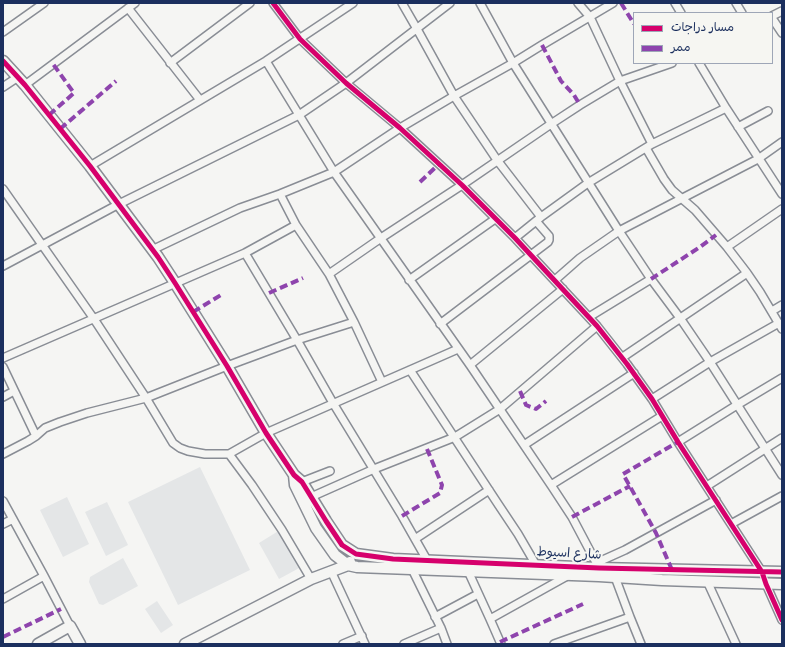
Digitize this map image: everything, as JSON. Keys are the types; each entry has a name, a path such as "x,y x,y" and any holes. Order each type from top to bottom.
{"street":[{"path":"3,32 44,3"},
{"path":"3,86 22,81 135,3"},
{"path":"170,63 250,3"},
{"path":"272,3 300,39 346,83 400,128 462,185 515,238 589,317 623,357 652,399 762,572 782,620"},
{"path":"90,166 266,61 353,3"},
{"path":"402,3 454,96 539,219 550,240 440,324"},
{"path":"3,266 119,204 298,115 346,83 450,3"},
{"path":"480,3 513,63 588,183 650,279 680,318 710,362 782,475"},
{"path":"578,3 590,17 649,146 654,162 668,185 681,199 695,210 747,273 780,326 710,362 652,399"},
{"path":"152,250 240,208 280,194 334,172 400,128 613,3"},
{"path":"675,3 680,12"},
{"path":"736,3 741,12"},
{"path":"128,8 200,100"},
{"path":"773,16 782,11"},
{"path":"773,19 782,34"},
{"path":"3,61 22,81 90,166 175,283 294,475 316,528 335,555 348,565"},
{"path":"266,61 334,172 500,408 572,517 597,566 716,500"},
{"path":"329,274 580,105 620,81 669,64"},
{"path":"700,64 758,159 782,194"},
{"path":"515,238 588,183 649,146 726,108"},
{"path":"738,127 768,111"},
{"path":"555,280 580,258 619,231 758,159 782,142"},
{"path":"3,189 94,319 146,398 173,443 176,446 188,451 205,454 229,454 266,432 458,349"},
{"path":"280,194 296,225 329,274 354,322 382,382"},
{"path":"726,247 782,209"},
{"path":"409,280 495,219"},
{"path":"3,358 245,252 296,225"},
{"path":"245,252 427,560"},
{"path":"623,357 747,273"},
{"path":"589,317 650,279"},
{"path":"470,365 562,289"},
{"path":"772,311 782,305"},
{"path":"3,454 28,441 45,428 60,422 146,398 297,340 354,322"},
{"path":"311,497 374,469 455,437 500,408 597,326"},
{"path":"3,367 36,436"},
{"path":"410,370 518,534 536,565"},
{"path":"524,445 634,373"},
{"path":"678,442 782,378"},
{"path":"3,397 14,391"},
{"path":"551,485 662,416"},
{"path":"707,486 782,438"},
{"path":"229,454 282,530 311,579"},
{"path":"298,484 330,470"},
{"path":"185,644 202,640 311,579 348,565 356,554 342,545 311,497 298,484"},
{"path":"415,539 489,490"},
{"path":"731,524 782,496"},
{"path":"3,501 80,644"},
{"path":"3,524 13,519"},
{"path":"342,545 335,555 333,570 365,644"},
{"name":"شارع اسيوط","path":"356,554 393,559 536,565 782,572"},
{"name":"شارع اسيوط","path":"348,565 357,567 782,584"},
{"path":"412,569 441,628 447,644"},
{"path":"468,571 501,644"},
{"path":"3,599 44,576"},
{"path":"490,619 569,576"},
{"path":"615,578 641,644"},
{"path":"708,582 736,644"},
{"path":"435,618 478,594"},
{"path":"554,644 630,617"},
{"path":"38,644 70,626"},
{"path":"404,644 441,628"},
{"path":"343,644 362,636"}],"shaded area":[{"path":"200,467 250,570 178,605 128,502"},
{"path":"67,497 89,544 63,557 40,510"},
{"path":"107,502 128,545 106,556 85,512"},
{"path":"280,530 301,567 279,579 259,543"},
{"path":"123,558 138,586 103,605 99,604 89,582 90,577"},
{"path":"157,601 173,625 161,633 145,609"}],"marked path":[{"path":"621,3 633,22"},
{"path":"542,45 561,81 574,95 580,105"},
{"path":"49,115 74,93 53,64"},
{"path":"60,129 116,81"},
{"path":"420,182 439,164"},
{"path":"651,279 716,235"},
{"path":"269,293 303,278"},
{"path":"193,312 221,295"},
{"path":"520,391 526,405 536,409 546,401"},
{"path":"672,570 656,533 623,474 678,442"},
{"path":"402,516 440,493 442,485 427,449"},
{"path":"572,517 630,486"},
{"path":"500,642 583,604"},
{"path":"3,637 61,609"}],"cycle path":[{"path":"273,3 300,39 346,83 400,128 462,185 515,238 597,326 652,399 762,572 782,620"},
{"path":"3,61 25,85 90,166 158,257 227,366 266,433 294,475 302,482 342,545 356,554 393,559 599,568 782,572"}]}
